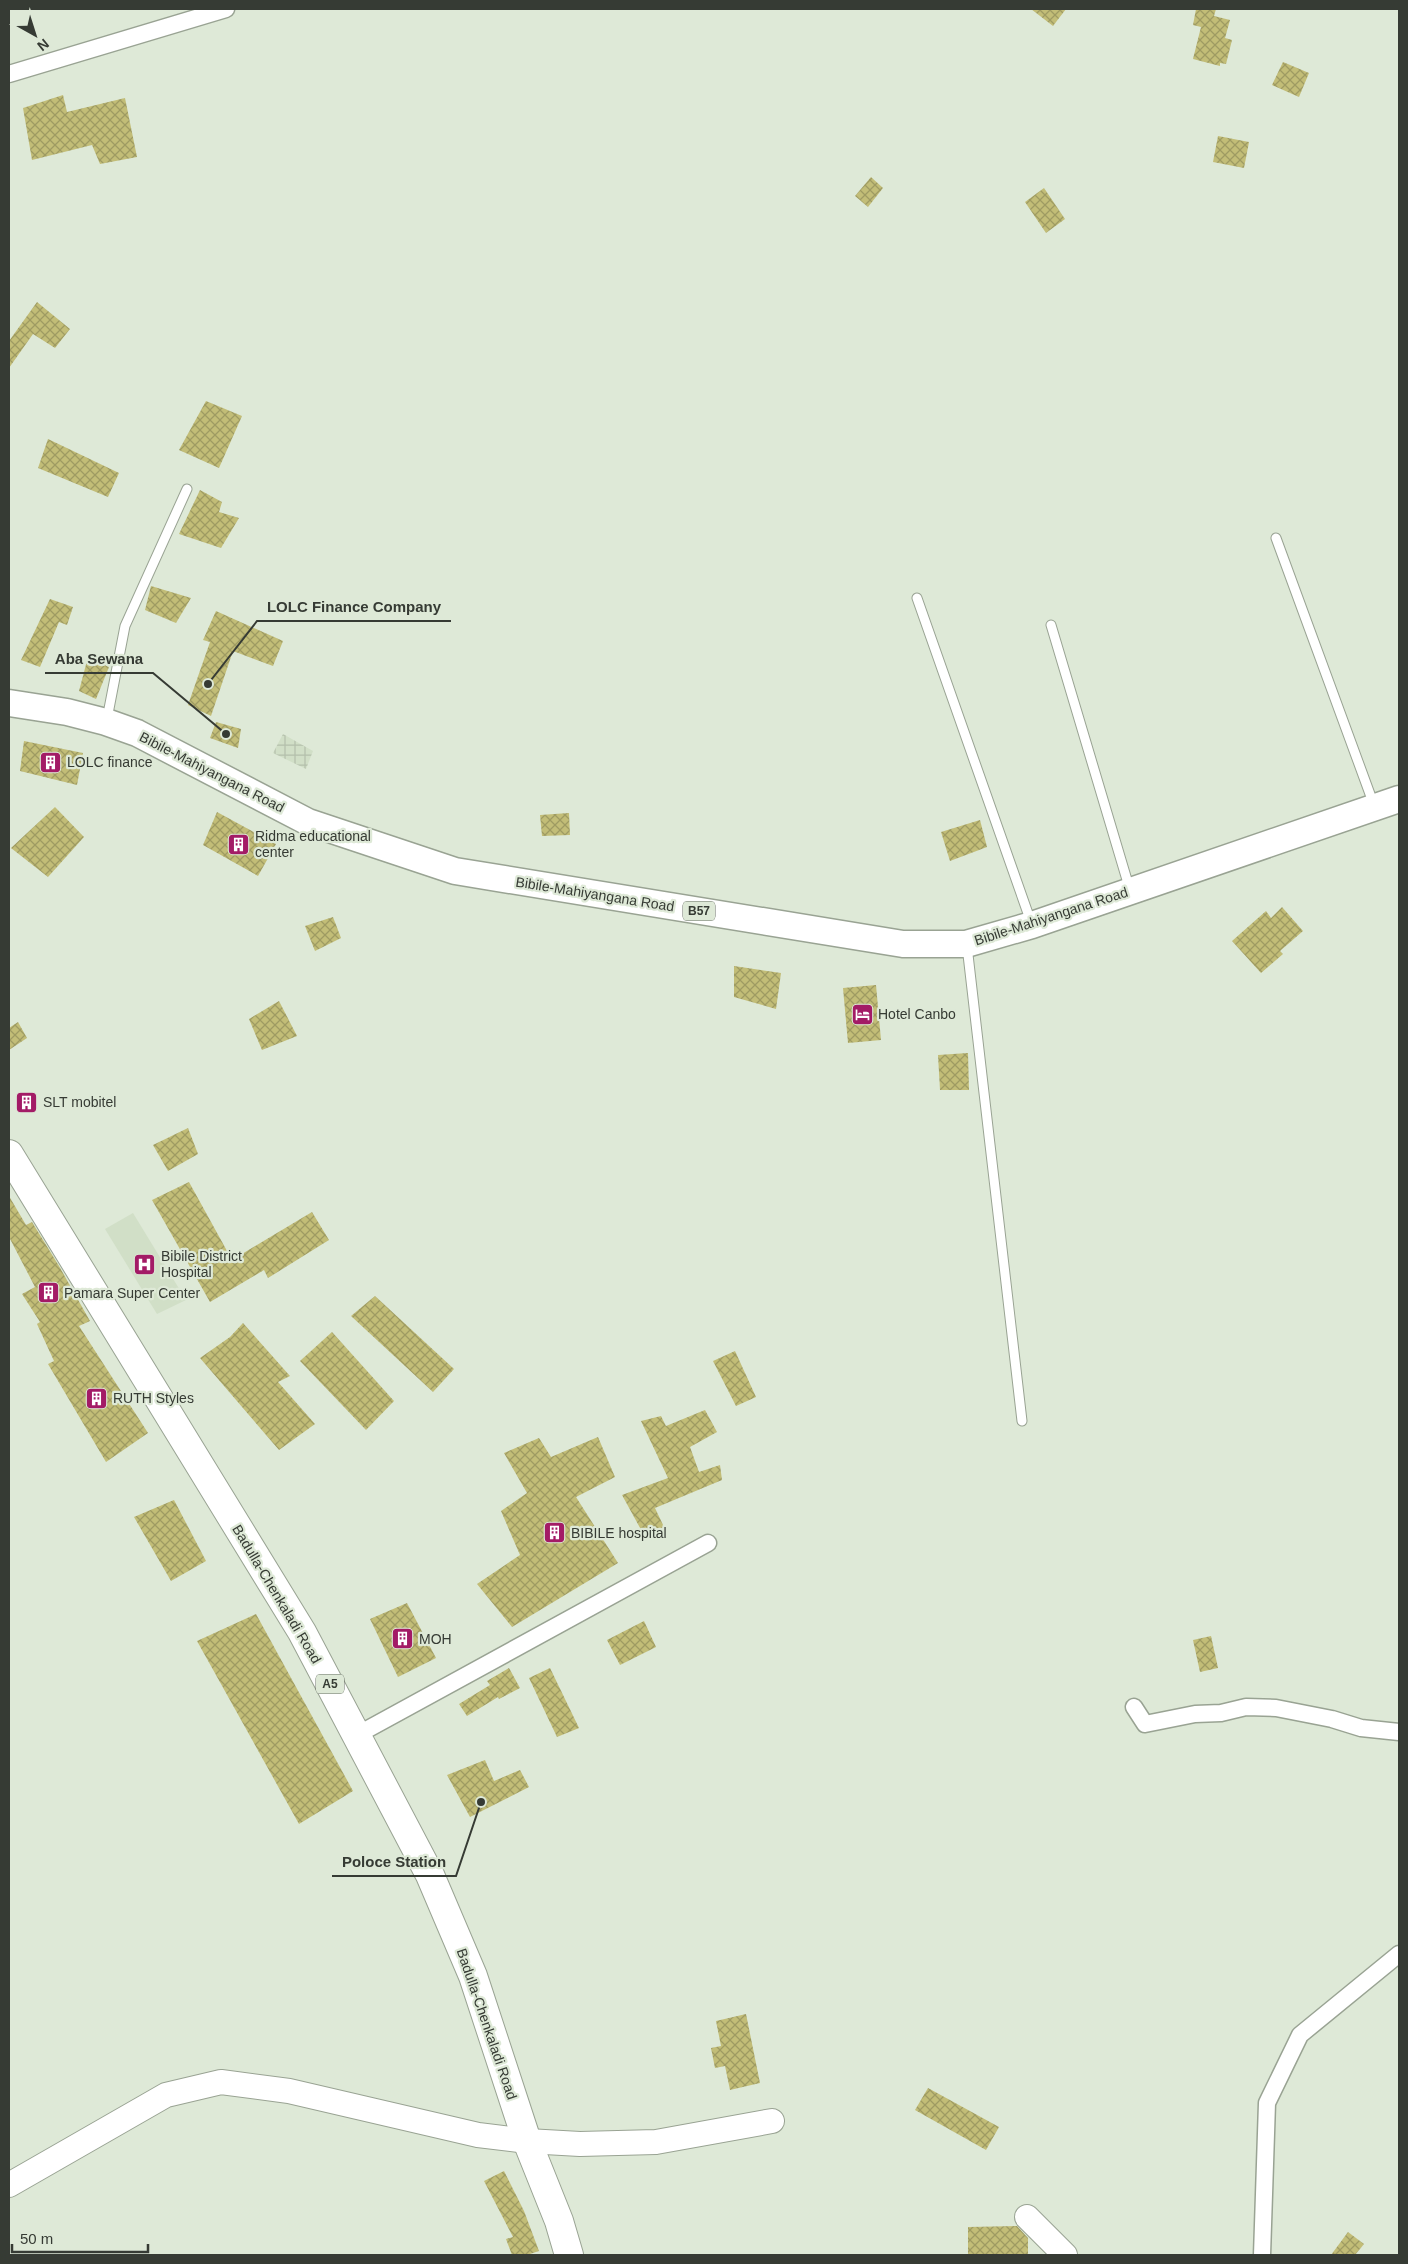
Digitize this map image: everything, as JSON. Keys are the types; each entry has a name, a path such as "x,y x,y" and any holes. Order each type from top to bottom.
{"highway":[{"name":"Badulla-Chenkaladi Road","path":"9,1154 302,1632 430,1875 473,1976 527,2141 559,2222 569,2255"}],"main road":[{"name":"Bibile-Mahiyangana Road","path":"9,703 67,712 106,722 160,743 308,822 455,871 903,944 966,944 1032,925 1399,799"}],"street":[{"path":"9,74 226,9"},
{"path":"357,1735 708,1543"},
{"path":"1134,1707 1145,1724 1195,1714 1221,1713 1246,1707 1276,1708 1332,1719 1361,1728 1399,1732"},
{"path":"1262,2255 1268,2103 1300,2035 1399,1954"},
{"path":"9,2185 166,2095 221,2082 289,2091 478,2135 527,2141 580,2144 656,2142 772,2121"},
{"path":"1027,2217 1065,2255"}],"lane":[{"path":"106,722 125,626 188,490"},
{"path":"1276,538 1375,807"},
{"path":"916,598 1032,925"},
{"path":"1052,625 1130,890"},
{"path":"966,944 1022,1421"}],"shaded area":[{"path":"283,734 313,751 306,769 273,753"},
{"name":"Bibile District Hospital","path":"133,1213 186,1300 157,1314 105,1229"}],"building":[{"path":"1031,9 1066,9 1053,26"},
{"path":"1196,9 1216,9 1214,16 1230,20 1225,38 1232,40 1226,64 1220,63 1220,66 1193,59 1201,27 1193,25"},
{"path":"1283,62 1309,73 1299,97 1272,85"},
{"path":"63,95 67,112 125,98 137,157 100,164 92,145 32,160 23,108"},
{"path":"1218,136 1249,142 1244,168 1213,162"},
{"path":"871,177 883,188 868,207 855,196"},
{"path":"1044,188 1065,219 1046,233 1025,202"},
{"path":"37,302 70,329 55,348 33,334 9,368 9,341"},
{"path":"206,401 242,416 219,468 179,450"},
{"path":"48,439 119,473 108,497 38,468"},
{"path":"200,490 222,502 219,512 239,518 221,548 179,534"},
{"path":"151,586 191,598 176,623 145,610"},
{"path":"50,599 73,607 67,625 59,622 40,667 21,660"},
{"path":"216,611 283,641 273,666 233,651 211,716 188,705 210,642 203,640"},
{"path":"88,657 109,667 96,699 79,691"},
{"path":"216,722 241,729 238,748 210,738"},
{"name":"LOLC finance","path":"24,741 83,753 77,785 20,771"},
{"path":"55,807 84,837 48,877 11,848"},
{"name":"Ridma educational center","path":"217,812 276,844 258,876 203,845"},
{"path":"569,813 570,835 542,836 540,815"},
{"path":"980,820 987,847 950,861 941,832"},
{"path":"1282,907 1303,931 1280,951 1283,954 1261,973 1232,941 1266,911 1271,918"},
{"path":"333,917 341,938 315,951 305,926"},
{"path":"734,966 781,973 776,1009 734,997"},
{"name":"Hotel Canbo","path":"876,985 881,1040 848,1043 843,988"},
{"path":"279,1001 297,1036 262,1050 249,1019"},
{"path":"18,1022 27,1038 9,1050 9,1028"},
{"path":"968,1053 969,1090 940,1090 938,1055"},
{"path":"188,1128 198,1154 168,1171 153,1145"},
{"path":"189,1182 232,1260 312,1212 329,1240 268,1278 264,1270 210,1302 152,1200"},
{"path":"9,1196 26,1225 32,1222 59,1266 90,1321 79,1326 148,1433 106,1462 48,1364 54,1361 37,1324 40,1322 22,1294 35,1287 9,1237"},
{"path":"375,1296 454,1369 433,1392 351,1316"},
{"path":"243,1323 290,1376 278,1382 315,1424 279,1450 200,1358 230,1337"},
{"path":"332,1332 394,1401 366,1430 300,1361"},
{"path":"735,1351 756,1397 736,1406 713,1361"},
{"path":"705,1410 717,1432 690,1447 699,1472 720,1465 722,1480 655,1508 664,1527 645,1537 622,1495 668,1478 641,1421 661,1416 666,1426"},
{"name":"BIBILE hospital","path":"598,1437 615,1477 576,1497 618,1563 512,1627 477,1584 520,1555 501,1511 527,1493 504,1453 539,1438 551,1457"},
{"path":"174,1500 206,1561 171,1581 134,1517"},
{"name":"MOH","path":"407,1603 436,1658 398,1677 370,1619"},
{"path":"256,1614 353,1791 299,1824 197,1641"},
{"path":"644,1621 656,1647 620,1665 607,1640"},
{"path":"1211,1636 1218,1668 1200,1672 1193,1640"},
{"path":"509,1668 520,1688 499,1699 498,1697 467,1716 459,1704 490,1685 487,1681"},
{"path":"550,1668 579,1728 557,1737 529,1678"},
{"path":"485,1760 494,1781 520,1770 529,1787 470,1817 447,1775"},
{"path":"746,2014 760,2083 730,2090 725,2066 715,2068 711,2048 721,2046 716,2021"},
{"path":"928,2088 999,2127 986,2150 915,2110"},
{"path":"504,2171 524,2211 539,2251 527,2255 512,2255 506,2239 513,2237 484,2181"},
{"path":"1017,2226 1028,2238 1028,2254 968,2254 968,2227"},
{"path":"1348,2232 1364,2244 1355,2255 1331,2255"}],"place":[{"name":"LOLC Finance Company","path":"208,684"},
{"name":"Aba Sewana","path":"226,734"},
{"name":"LOLC finance","path":"51,762"},
{"name":"Ridma educational center","path":"239,844"},
{"name":"Hotel Canbo","path":"862,1014"},
{"name":"SLT mobitel","path":"27,1102"},
{"name":"Bibile District Hospital","path":"145,1264"},
{"name":"Pamara Super Center","path":"48,1293"},
{"name":"RUTH Styles","path":"97,1398"},
{"name":"BIBILE hospital","path":"555,1533"},
{"name":"MOH","path":"403,1639"},
{"name":"Poloce Station","path":"481,1802"}]}
